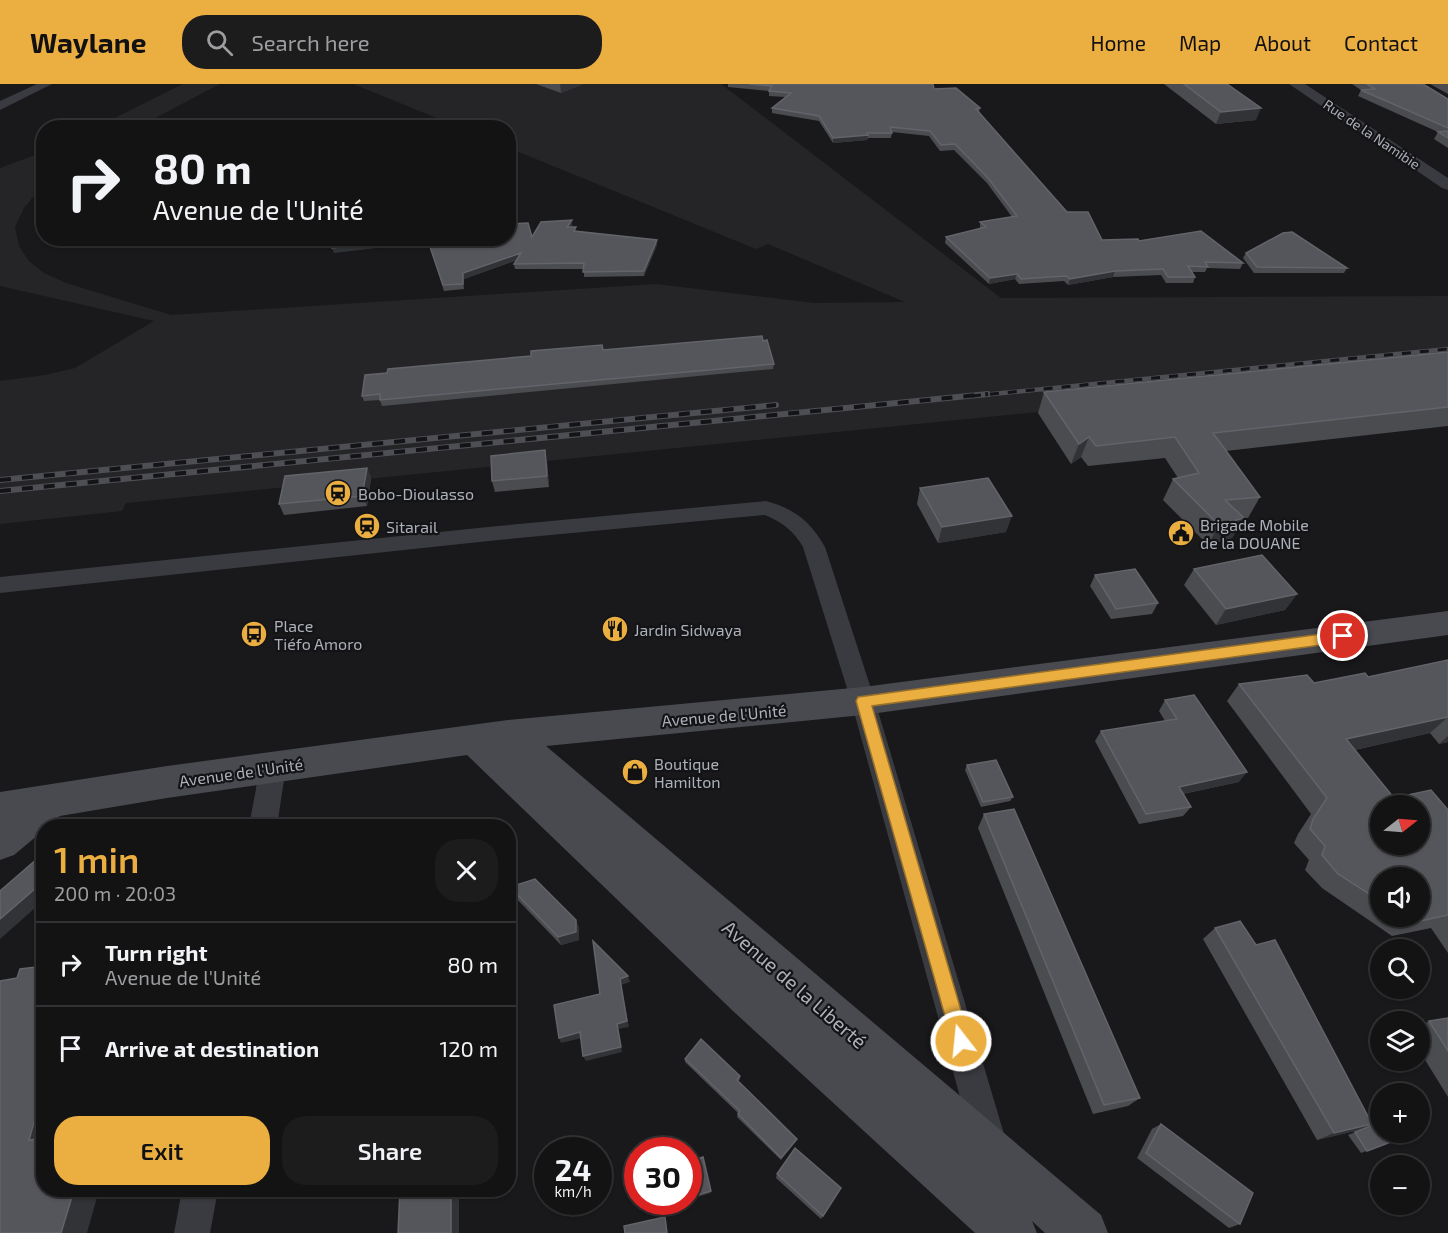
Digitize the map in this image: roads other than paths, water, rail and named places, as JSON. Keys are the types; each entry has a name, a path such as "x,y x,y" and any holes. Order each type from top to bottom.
{"main road":[{"name":"Avenue de l'Unité","path":"0,809 273,767 491,738 863,701 1448,623"},
{"name":"Avenue de la Liberté","path":"491,738 993,1155 1083,1233"},
{"path":"491,738 748,996 1004,1226"},
{"path":"0,843 52,800"}],"street":[{"path":"0,106 46,84"},
{"name":"Rue de la Namibie","path":"1296,84 1448,185"},
{"path":"0,585 416,541 766,508 787,515 804,529 814,547 863,701 993,1155 1004,1226"},
{"path":"264,819 273,767"},
{"path":"192,1233 199,1197"}],"railway":[{"path":"972,396 1448,349"},
{"path":"0,491 988,394"},
{"path":"0,480 776,405"}],"place":[{"name":"Bobo-Dioulasso","path":"338,493"},
{"name":"Sitarail","path":"367,526"},
{"name":"Brigade Mobile de la DOUANE","path":"1181,533"},
{"name":"Jardin Sidwaya","path":"615,629"},
{"name":"Place Tiéfo Amoro","path":"254,634"},
{"name":"Boutique Hamilton","path":"635,772"}]}
